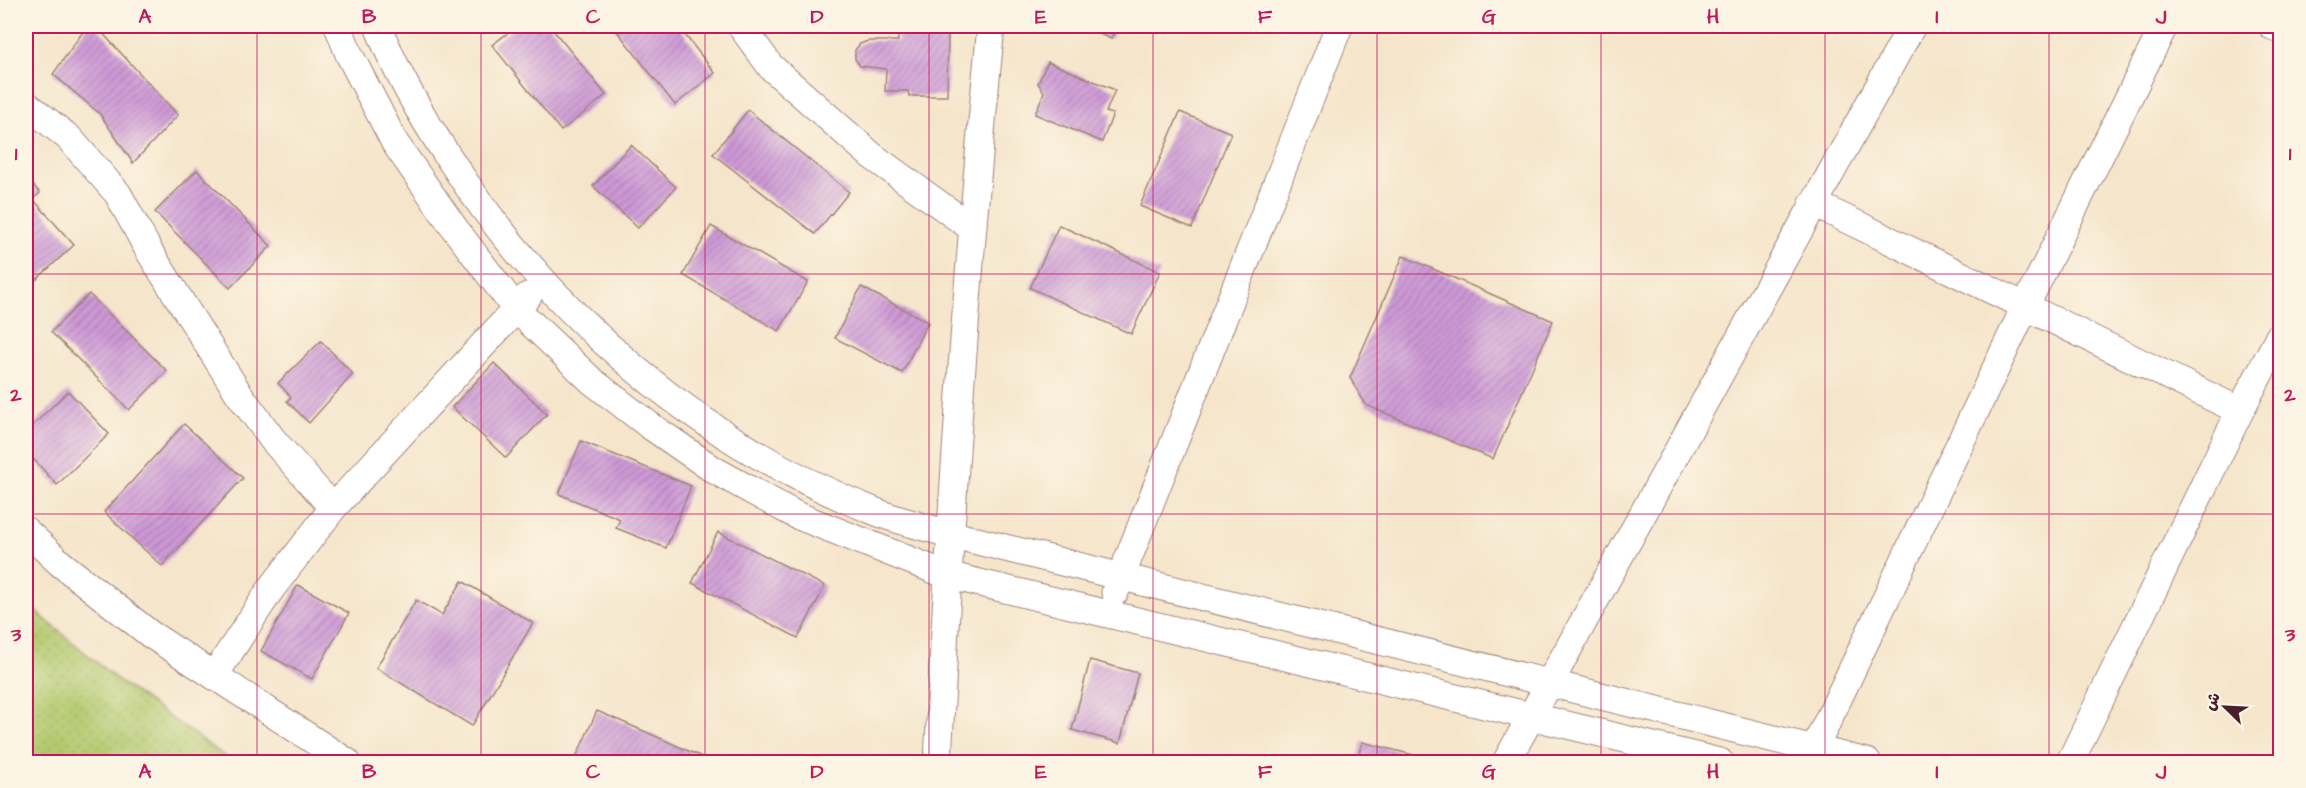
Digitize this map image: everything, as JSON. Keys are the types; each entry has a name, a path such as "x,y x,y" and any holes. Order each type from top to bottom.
{"street":[{"path":"338,26 349,54 395,143 454,229 516,309 574,364 649,425 714,470 796,515 947,574 1720,762"},
{"path":"378,26 439,143 480,207 542,281 600,338 661,391 727,437 807,482 880,514 949,534 1549,684 1811,756 1867,762"},
{"path":"741,26 771,67 872,156 972,228"},
{"path":"938,762 949,534 972,228 991,26"},
{"path":"1107,613 1339,26"},
{"path":"1506,762 1912,26"},
{"path":"1811,756 2026,305 2164,26"},
{"path":"2272,26 2280,29"},
{"path":"26,104 69,138 118,194 149,251 239,394 273,440 333,508"},
{"path":"1814,203 2240,411"},
{"path":"214,676 271,589 333,508 542,281"},
{"path":"2070,762 2240,411 2280,335"},
{"path":"574,364 600,338"},
{"path":"739,483 756,453"},
{"path":"26,531 60,563 150,634 347,762"}],"green space":[{"path":"26,603 120,682 233,762 26,762"}],"building":[{"path":"87,26 96,26 178,115 133,163 100,114 53,74"},
{"path":"517,26 550,26 606,95 561,131 492,45"},
{"path":"613,26 678,26 715,73 675,105"},
{"path":"1081,26 1117,26 1111,39"},
{"path":"897,30 948,30 947,96 909,96 908,91 885,91 886,69 860,66 855,59 855,50 860,44 868,41 898,41"},
{"path":"1048,62 1115,90 1106,112 1113,114 1102,142 1035,114 1044,92 1038,83"},
{"path":"748,110 849,192 815,234 713,154"},
{"path":"1180,112 1231,133 1192,228 1140,206"},
{"path":"631,145 676,187 638,228 593,186"},
{"path":"197,170 271,246 230,288 155,212"},
{"path":"26,177 40,193 33,199 74,245 26,289"},
{"path":"1059,225 1160,272 1131,334 1030,288"},
{"path":"711,226 808,282 779,331 683,275"},
{"path":"1403,256 1553,321 1493,459 1366,405 1350,378"},
{"path":"861,287 928,322 902,373 835,338"},
{"path":"89,294 167,371 129,410 51,332"},
{"path":"321,341 353,374 309,423 287,401 291,397 278,383"},
{"path":"494,363 547,414 506,458 452,407"},
{"path":"68,391 109,434 57,485 26,451 26,432"},
{"path":"184,424 243,478 162,566 104,512"},
{"path":"581,441 691,486 666,548 616,528 620,519 559,494"},
{"path":"718,532 825,586 798,638 692,583"},
{"path":"462,581 533,623 472,726 376,668 416,600 442,615"},
{"path":"298,585 349,613 312,679 261,651"},
{"path":"1090,660 1138,673 1120,743 1072,730"},
{"path":"597,711 653,735 713,762 574,762"},
{"path":"1362,742 1414,755 1412,762 1357,762"}]}
